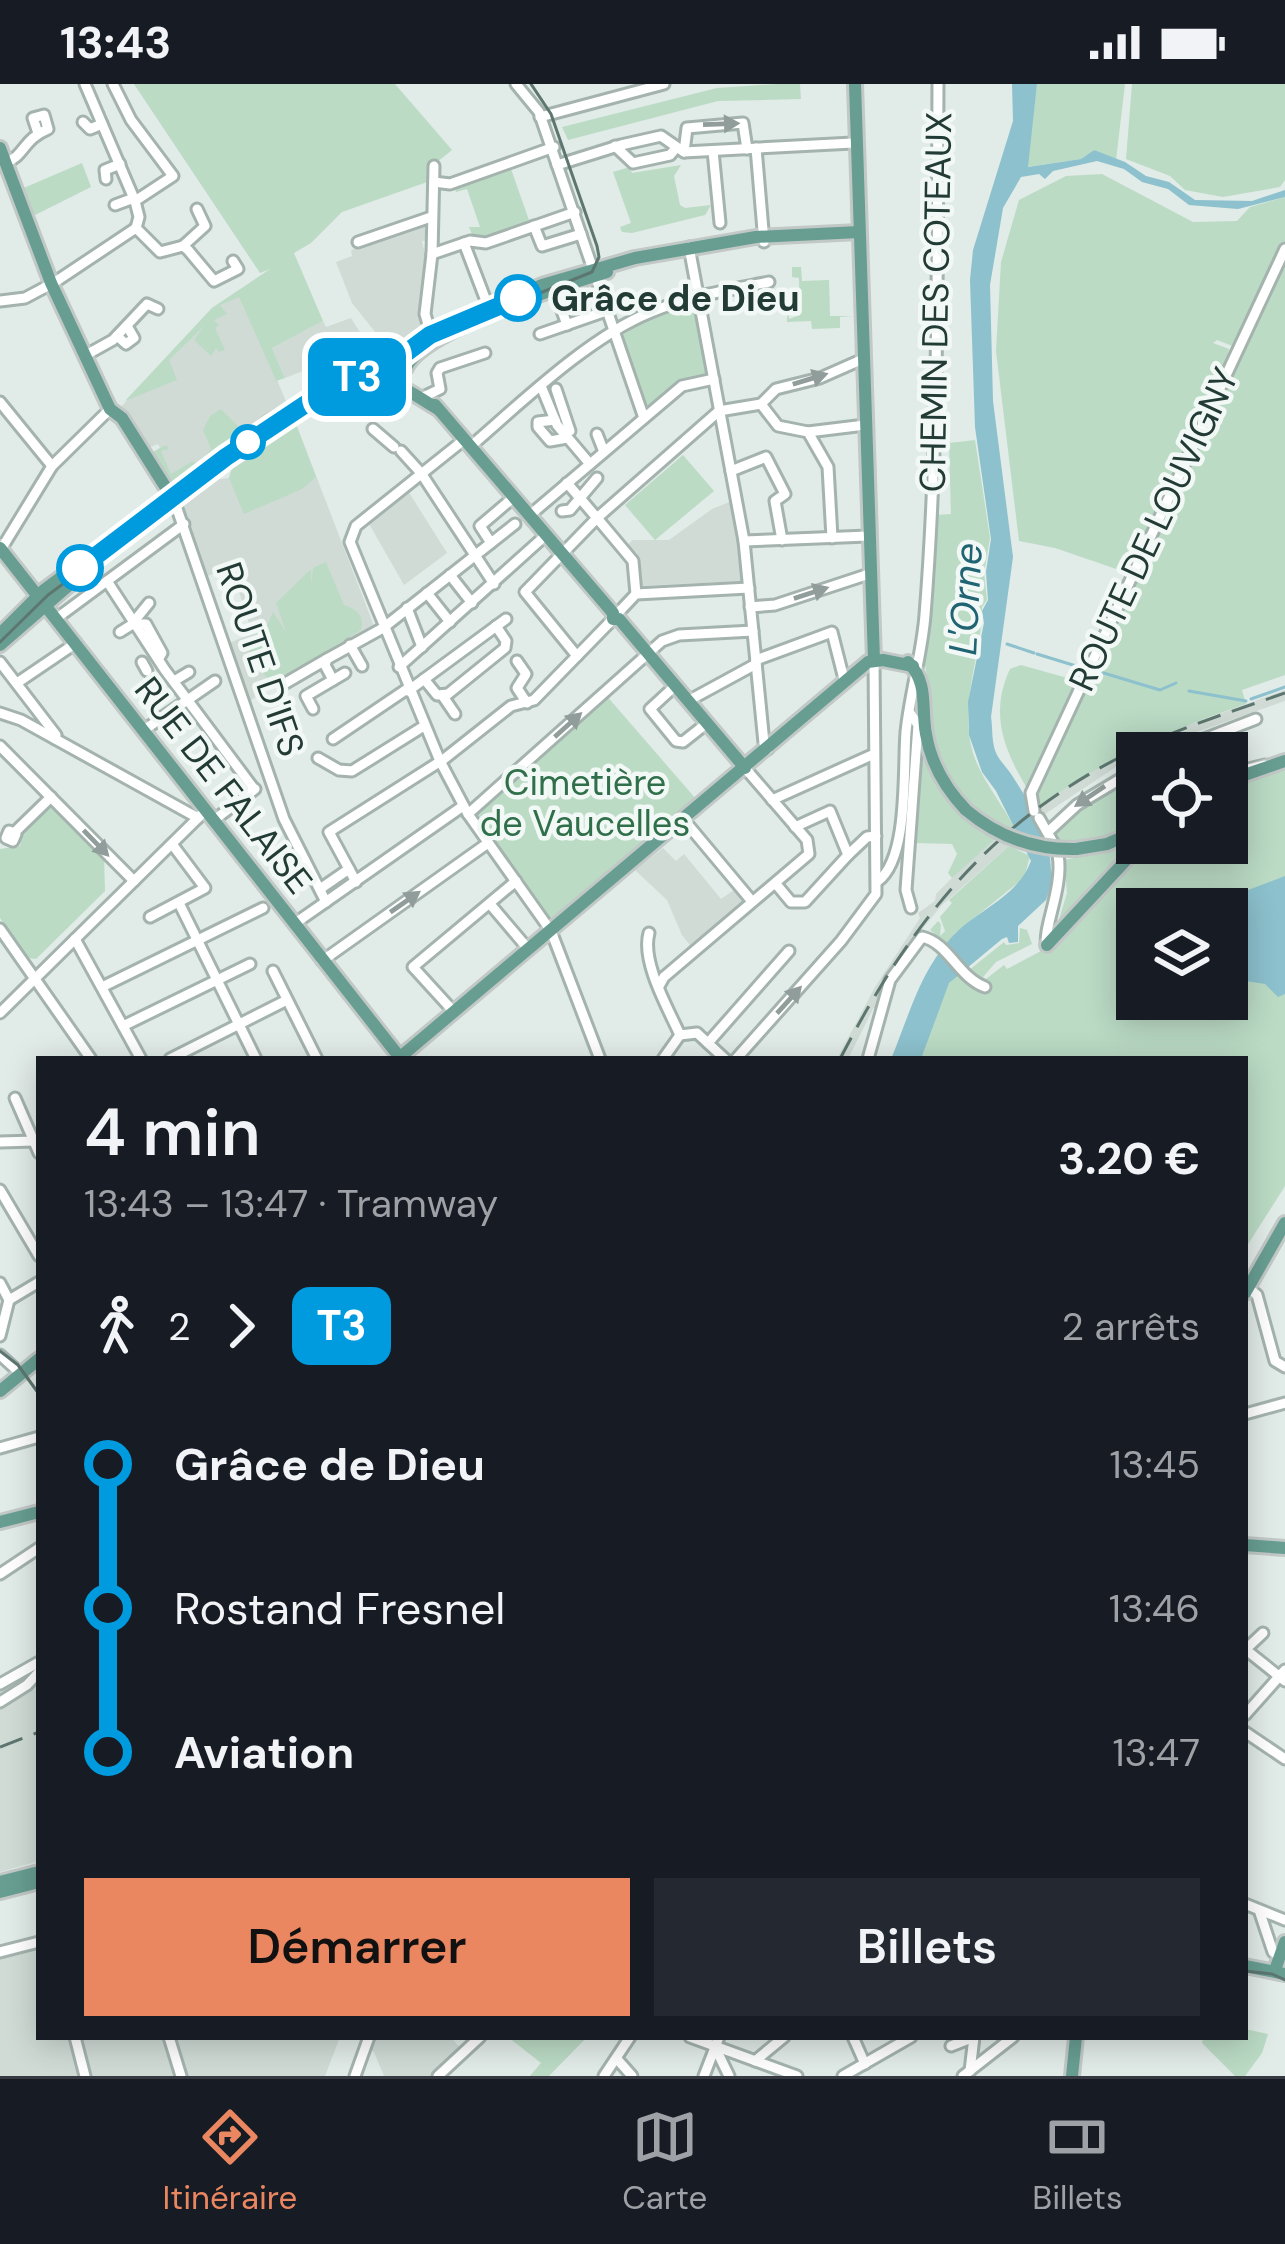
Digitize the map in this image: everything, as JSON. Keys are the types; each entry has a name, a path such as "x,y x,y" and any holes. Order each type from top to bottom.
{"main road":[{"path":"855,84 856,305 862,332 872,642 877,661"},
{"name":"ROUTE D'IFS","path":"0,148 51,283 86,355 116,413 173,499"},
{"path":"0,634 294,406 488,306 597,270 689,249 764,239 856,235"},
{"path":"173,499 335,391 362,380 404,375 413,355 428,339 557,297 597,270"},
{"path":"386,362 400,360 404,375 514,497 523,518 546,535 746,768"},
{"path":"383,381 386,362"},
{"name":"RUE DE FALAISE","path":"1,548 144,730 270,905 294,924 397,1056"},
{"path":"0,645 42,599"},
{"path":"877,661 915,670 924,691 931,756 945,785 966,810 1014,840 1042,848 1076,850 1116,840"},
{"path":"401,1056 877,661"},
{"path":"1248,771 1278,762"},
{"path":"1047,944 1122,864"},
{"path":"374,1027 401,1047 421,1040"},
{"path":"1248,1286 1282,1229"},
{"path":"0,1391 31,1370"},
{"path":"0,1522 36,1513"},
{"path":"1248,1545 1285,1548"},
{"path":"0,1882 36,1873"},
{"path":"0,1892 36,1883"},
{"path":"1248,1966 1281,1968 1285,1942"},
{"path":"1072,2076 1076,2040"}],"street":[{"path":"113,84 131,120 173,176 115,205"},
{"name":"CHEMIN DES COTEAUX","path":"915,670 931,520 938,84"},
{"path":"543,117 658,85"},
{"path":"0,301 25,298 136,228 139,218 134,199 89,86 70,90"},
{"path":"522,87 543,117 644,418"},
{"path":"83,122 90,129 102,124"},
{"path":"680,150 687,128 745,125 764,239"},
{"path":"615,146 633,163 680,150 752,149 855,132"},
{"path":"5,163 17,158 38,133"},
{"path":"559,165 661,136 680,150"},
{"path":"434,182 450,184 553,148"},
{"path":"713,151 720,223"},
{"path":"106,179 106,170 120,164"},
{"path":"428,339 425,314 434,166"},
{"path":"136,228 160,252 183,247 205,226 197,209"},
{"path":"432,254 464,243 536,232 576,212"},
{"path":"576,212 597,270"},
{"path":"358,242 431,217"},
{"path":"536,232 544,246 581,234"},
{"path":"464,243 488,306"},
{"path":"183,247 214,281 238,269 232,261"},
{"path":"689,249 744,541 768,749"},
{"name":"ROUTE DE LOUVIGNY","path":"1047,944 1044,935 1059,891 1057,850 1036,815 1031,793 1285,249"},
{"path":"599,1056 551,932 466,810 440,761 407,690 349,538 356,526 421,473 468,443 572,360 650,312 698,296 769,282"},
{"path":"557,297 567,325"},
{"path":"86,355 117,336 147,304 158,309"},
{"path":"540,334 609,310"},
{"path":"424,397 440,389 440,368 485,353"},
{"path":"509,592 525,592 597,518 719,411 761,404 776,389 820,378 863,358"},
{"path":"284,684 383,628 682,386 713,379"},
{"path":"541,386 555,421 590,464"},
{"path":"555,421 538,422 550,441 570,431 556,389"},
{"path":"0,402 52,466"},
{"path":"761,404 778,427 808,432 865,425"},
{"path":"1,548 52,466 116,413"},
{"path":"373,429 421,473 494,584"},
{"path":"808,432 829,472 832,538"},
{"path":"597,434 604,452"},
{"path":"731,471 766,457 785,494 775,501 782,540"},
{"path":"562,511 570,510 597,478"},
{"path":"567,483 633,561 636,594"},
{"path":"491,543 480,526 514,497"},
{"name":"ROUTE D'IFS","path":"173,499 269,779 292,839 326,902"},
{"path":"57,619 184,524"},
{"path":"398,667 546,535"},
{"path":"744,541 868,536"},
{"path":"751,607 776,605 869,574"},
{"path":"450,575 472,603"},
{"path":"107,581 136,622 154,633 159,658 254,789"},
{"path":"356,882 329,832 440,761 512,706 526,703 636,594 749,588"},
{"path":"525,592 577,656"},
{"path":"427,593 450,622"},
{"path":"120,632 136,622 149,603"},
{"path":"407,608 422,646"},
{"path":"333,739 506,619"},
{"path":"442,695 505,648 496,626"},
{"path":"294,924 466,810 647,652 674,635 753,631"},
{"path":"688,701 756,662 832,632 845,685"},
{"path":"16,683 76,643"},
{"path":"350,645 362,667"},
{"path":"145,666 159,658"},
{"path":"327,659 333,680"},
{"path":"517,661 526,674 517,688 526,703"},
{"path":"739,1056 874,898 878,881 877,661"},
{"path":"0,662 55,739"},
{"path":"878,881 890,869 896,850 915,670"},
{"path":"174,681 188,671"},
{"path":"313,709 306,697 345,673"},
{"path":"424,679 455,714"},
{"path":"144,730 215,681"},
{"path":"675,686 650,711 676,741 683,742 707,723"},
{"path":"0,713 206,816"},
{"path":"910,713 918,724 906,890 911,908"},
{"path":"1222,732 1256,719"},
{"path":"318,758 339,770 356,770 424,726"},
{"path":"0,746 134,881"},
{"path":"772,800 874,754"},
{"path":"659,986 810,851 746,768"},
{"path":"0,1013 172,844 206,816 269,779"},
{"path":"1049,831 1077,805 1116,782"},
{"path":"8,839 51,797"},
{"path":"795,827 830,811 848,855"},
{"path":"684,820 750,899"},
{"path":"776,884 790,902 805,902 866,837 876,836"},
{"path":"322,961 488,843"},
{"path":"150,917 205,886 172,844"},
{"path":"320,889 350,869"},
{"path":"454,1012 413,967 516,881"},
{"path":"179,903 255,1056"},
{"path":"490,904 529,950"},
{"path":"102,987 270,905"},
{"path":"0,929 90,1056"},
{"path":"650,933 647,945 659,994 680,1035"},
{"path":"869,1056 891,976 925,937 942,948 960,971 985,987"},
{"path":"75,939 139,1056"},
{"path":"708,1043 789,951"},
{"path":"123,1026 250,964"},
{"path":"272,971 315,1056"},
{"path":"176,1056 287,1000"},
{"path":"665,1056 680,1035 694,1032 722,1056"},
{"path":"15,1098 36,1145"},
{"path":"0,1142 36,1147"},
{"path":"0,1190 36,1251"},
{"path":"0,1283 9,1300 0,1336"},
{"path":"9,1300 36,1284"},
{"path":"1248,1291 1259,1301 1275,1361 1285,1367"},
{"path":"0,1354 31,1370"},
{"path":"1248,1413 1285,1403"},
{"path":"0,1448 36,1438"},
{"path":"0,1574 36,1550"},
{"path":"1248,1646 1262,1633"},
{"path":"1248,1651 1283,1676 1248,1711"},
{"path":"0,1684 36,1664"},
{"path":"0,1702 36,1675"},
{"path":"1250,1735 1285,1760"},
{"path":"1248,1906 1285,1920"},
{"path":"1260,1913 1281,1968"},
{"path":"0,1952 36,1943"},
{"path":"76,2040 85,2076"},
{"path":"171,2040 181,2076"},
{"path":"355,2076 368,2040"},
{"path":"438,2076 477,2040"},
{"path":"604,2076 628,2040"},
{"path":"755,2061 780,2040"},
{"path":"854,2040 865,2064"},
{"path":"843,2076 906,2040"},
{"path":"951,2046 966,2040"},
{"path":"966,2073 973,2040"},
{"path":"966,2073 1007,2040"},
{"path":"717,2042 797,2076"},
{"path":"704,2076 717,2042"},
{"path":"717,2042 729,2076"},
{"path":"617,2060 632,2076"}],"shaded area":[{"path":"428,224 426,241 422,241 420,332 388,348 352,303 336,262 352,256 351,250"},
{"path":"239,290 288,406 250,429 241,426 239,437 177,485 153,452 160,448 158,444 148,448 120,408 212,308"},
{"path":"351,318 368,345 285,378 272,348 323,321 326,327"},
{"path":"296,424 374,626 246,703 234,656 226,644 252,634 244,606 230,567 205,577 181,508 213,480 229,478 233,465"},
{"path":"408,491 447,553 404,585 368,522"},
{"path":"732,501 743,581 638,586 637,553 625,547 633,540 669,540 712,509"},
{"path":"1285,690 1285,701 1197,732 1169,732"},
{"path":"1116,757 1116,767 1042,816 1036,809"},
{"path":"1010,826 1019,837 942,905 918,934 888,978 881,1002 850,1056 839,1056 875,987 920,918 918,913 935,901 936,894"},
{"path":"663,848 676,861 684,854 721,899 738,887 750,901 693,949 667,900 635,870"},
{"path":"36,1658 36,1862 0,1872 0,1681"},
{"path":"36,1947 36,2040 339,2040 325,2076 0,2076 0,1957"},
{"path":"374,2040 453,2040 460,2048 430,2076 384,2076 370,2050"}],"green space":[{"path":"134,84 395,84 452,150 431,167 430,181 342,212 294,253 323,321 272,348 285,378 273,382 239,297 220,305 227,314 214,320 225,350 216,348 211,356 194,340 205,325 169,360 177,380 125,401 212,308 270,269 260,273"},
{"path":"800,84 801,99 718,101 568,140 562,127 717,88"},
{"path":"1037,84 1125,84 1116,160 1094,150 1081,159 1027,167"},
{"path":"1132,84 1285,84 1285,180 1280,187 1223,197 1185,190 1170,176 1126,159"},
{"path":"82,163 91,187 29,218 19,190"},
{"path":"681,165 674,176 680,205 711,205 705,215 622,232 620,227 631,223 613,172"},
{"path":"511,169 530,223 481,240 473,237 469,227 480,227 467,189 456,192 454,186"},
{"path":"1102,174 1193,222 1237,221 1250,207 1285,197 1285,241 1235,347 1217,340 1213,343 1229,349 1228,354 1128,573 1019,541 996,351 1001,262 1019,200 1066,176"},
{"path":"1285,254 1285,675 1242,690 1246,704 1172,732 1116,732 1116,760 1036,809 1034,796"},
{"path":"792,267 801,267 802,281 829,280 830,316 853,316 840,317 840,328 812,329 811,321 787,322 788,290 789,319 800,315 799,278 792,277"},
{"path":"694,302 708,377 676,384 648,407 623,335 650,317"},
{"path":"221,409 240,428 239,437 175,486 169,484 153,452 166,445 169,449 161,451 171,474 191,462 199,463 211,449 203,430 210,416"},
{"path":"296,424 316,477 302,489 244,514 229,478 233,465"},
{"path":"975,440 990,538 984,573 987,600 982,607 969,698 969,735 981,772 1014,827 1003,832 967,803 940,767 929,727 924,661 936,515 951,514 949,443"},
{"path":"683,455 714,491 655,540 625,505"},
{"path":"326,562 344,605 361,617 361,630 286,677 268,678 249,651 260,642 273,612 286,632 276,603 311,569 311,585 313,568"},
{"path":"1021,665 1078,681 1028,790 1006,746 1000,717 1010,669"},
{"name":"Cimetière de Vaucelles","path":"605,694 696,799 549,923 471,814"},
{"path":"921,745 949,799 996,838 952,878 948,873 957,854 952,844 914,843"},
{"path":"1285,767 1285,1186 1248,1244 1248,1056 922,1056 943,991 957,973 968,971 1004,942 1019,943 1020,928 1027,930 1032,944 996,962 983,977 1060,941 1128,864 1248,864 1248,781"},
{"path":"1116,785 1116,836 1058,846 1053,831 1064,818"},
{"path":"52,803 104,857 105,891 36,959 28,958 0,918 0,849 20,846 23,831"},
{"path":"1009,846 1030,856 1024,878 954,934 948,944 930,930 938,921 940,936 945,931 940,917 952,903 949,900"},
{"path":"1116,847 1118,864 1049,938 1067,893 1064,860"},
{"path":"1248,2030 1268,2034 1262,2053 1245,2076 1235,2076 1202,2043 1248,2040"},
{"path":"512,2040 584,2040 549,2076 530,2076 541,2063"}],"water":[{"path":"1012,84 1037,84 1028,167 1081,159 1094,150 1169,182 1195,200 1252,201 1285,190 1285,197 1238,209 1189,205 1168,189 1097,161 1053,171 1045,179 1039,174 1021,177 1003,208 990,285 993,401 1013,557 991,717 995,750 1039,822 1055,875 1046,900 1018,926 1018,942 1002,939 949,983 922,1056 892,1056 939,952 960,929 1006,895 1031,861 982,772 969,735 968,702 984,623 982,611 988,600 991,539 975,427 970,280 973,250 1013,121"},
{"path":"1285,876 1285,994 1278,997 1265,984 1248,981 1248,890"}],"waterway":[{"path":"1007,644 1034,653"},
{"path":"1037,654 1086,669"},
{"path":"1097,671 1160,690 1176,683"},
{"path":"1251,699 1285,687"},
{"path":"1189,691 1246,701"}],"tram line":[{"path":"0,642 48,595 295,412 343,384 389,370 441,333 592,272 599,257 597,246 551,114 531,84"},
{"name":"T3","path":"80,568 294,410 346,380 397,363 430,335 518,298"},
{"path":"0,1351 18,1365 36,1390"},
{"path":"1248,1971 1285,1980"}],"railway":[{"path":"842,1056 898,959 930,915 1003,836 1094,771 1147,744 1285,693"},
{"path":"0,1747 36,1733"}],"place":[{"name":"Grâce de Dieu","path":"518,298"}],"water label":[{"name":"L'Orne","path":"965,599"}]}
